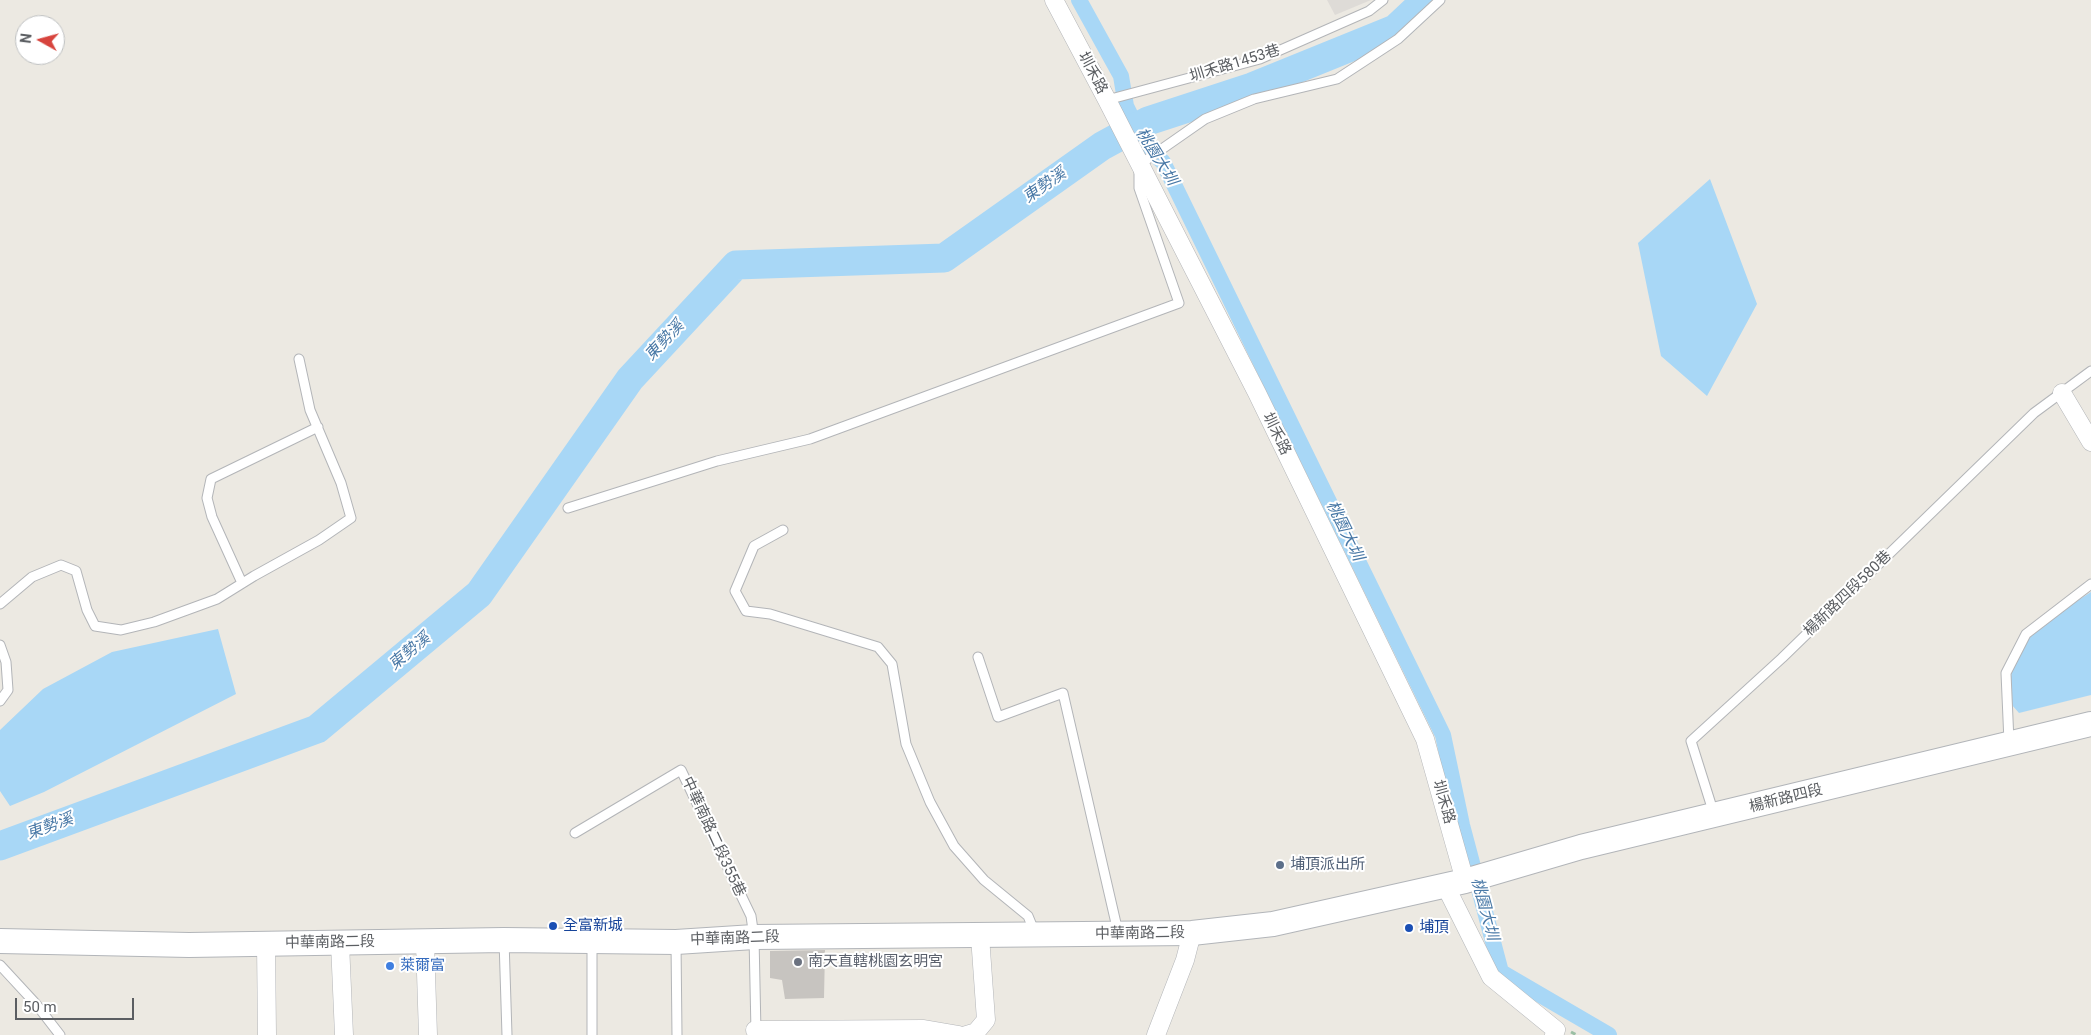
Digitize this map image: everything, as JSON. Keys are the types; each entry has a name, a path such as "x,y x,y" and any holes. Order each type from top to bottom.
{"main road":[{"name":"楊新路四段","path":"1464,881 1581,847 2091,724"},
{"name":"中華南路二段","path":"0,941 189,945 504,940 676,942 754,937 1036,936 1192,933 1273,924 1464,881"}],"street":[{"name":"圳禾路","path":"1054,0 1141,160 1425,739 1491,977 1556,1030 1554,1035"},
{"path":"2062,393 2091,442"},
{"path":"1156,1035 1185,960 1192,933"},
{"path":"966,1035 976,1032 986,1020 980,936"},
{"path":"425,942 428,1035"},
{"path":"340,943 344,1035"},
{"path":"266,944 267,1035"},
{"path":"756,1032 924,1029 959,1035"}],"lane":[{"name":"圳禾路1453巷","path":"1111,103 1134,93 1260,59 1369,11 1383,0"},
{"path":"568,508 717,461 810,439 1179,303 1138,188 1141,160 1205,118 1254,99 1337,79 1398,39 1440,0"},
{"path":"0,604 32,577 61,565 76,571 87,610 95,626 121,630 154,622 217,599 319,540 351,518 341,483 310,410 299,359"},
{"path":"2062,393 2091,371"},
{"name":"楊新路四段580巷","path":"1715,816 1691,741 1782,658 2034,413 2062,393"},
{"path":"242,583 212,517 207,498 210,480 318,427"},
{"path":"783,530 754,546 735,591 746,611 770,614 878,647 892,664 906,744 930,802 950,839 984,880 1028,916 1036,936"},
{"path":"2009,744 2006,673 2010,665 2026,634 2091,584"},
{"path":"0,644 6,662 8,690 0,701"},
{"path":"978,656 998,717 1063,693 1119,935"},
{"name":"中華南路二段355巷","path":"575,833 681,770 751,916 754,937"},
{"path":"754,937 756,1032"},
{"path":"504,940 507,1035"},
{"path":"592,940 592,1035"},
{"path":"676,942 677,1035"},
{"path":"0,965 36,1004 60,1035"}],"shaded area":[{"path":"1327,0 1371,0 1335,15"}],"water":[{"path":"1710,179 1757,304 1707,396 1661,356 1638,243"},
{"path":"2091,592 2091,695 2019,713 2004,696 2011,677 2014,649 2041,624"},
{"path":"218,629 236,694 44,792 10,806 0,791 0,730 43,689 112,652"}],"building":[{"name":"南天直轄桃園玄明宮","path":"825,950 824,998 785,999 782,980 770,978 770,951"}],"waterway":[{"name":"桃園大圳","path":"1079,0 1121,76 1126,106 1146,147 1163,162 1443,735 1462,825 1501,972 1609,1035"},
{"name":"東勢溪","path":"0,846 317,729 479,594 630,379 736,265 944,258 1102,146 1148,121 1252,87 1395,29 1426,0"}],"place":[{"name":"埔頂派出所","path":"1280,865"},
{"name":"全富新城","path":"553,926"},
{"name":"埔頂","path":"1409,928"},
{"name":"南天直轄桃園玄明宮","path":"798,962"},
{"name":"萊爾富","path":"390,966"}]}
